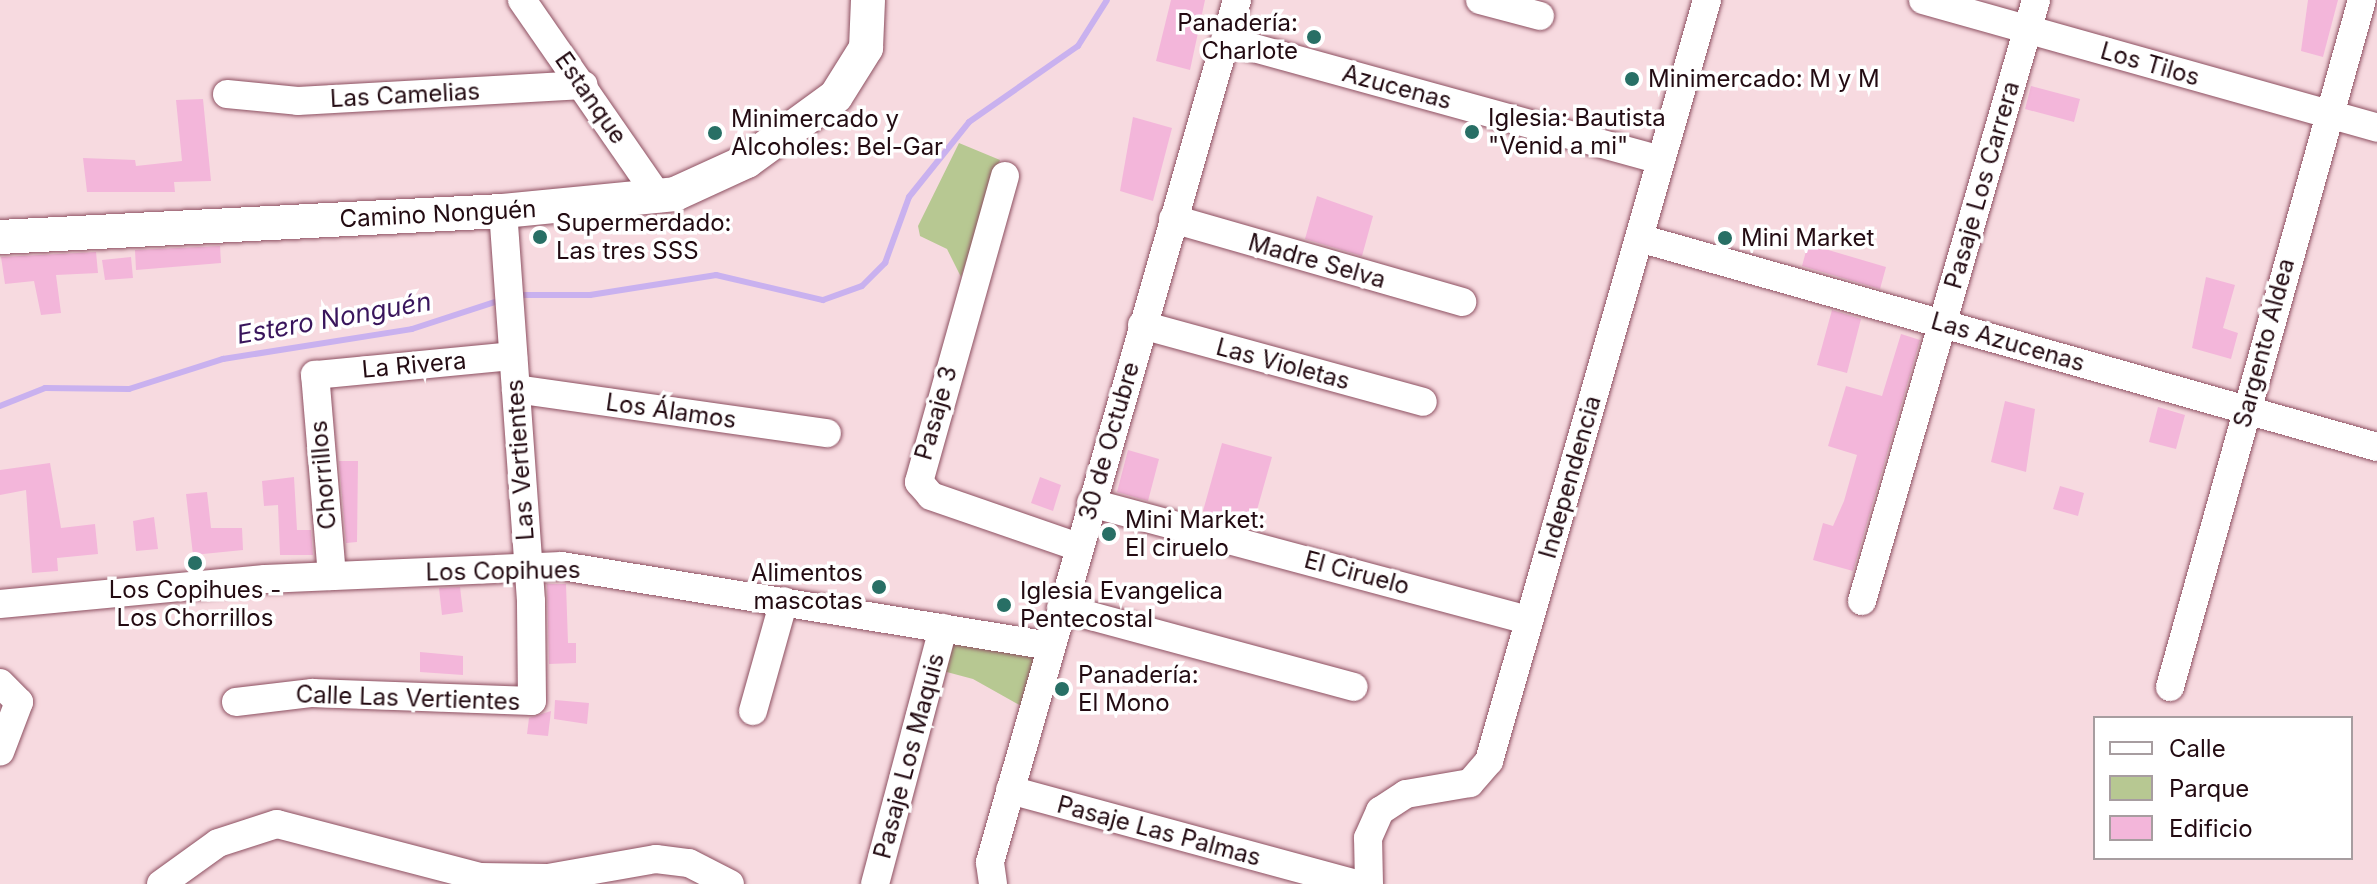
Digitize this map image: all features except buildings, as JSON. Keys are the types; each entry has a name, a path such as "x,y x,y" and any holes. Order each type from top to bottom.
{"main road":[{"name":"Camino Nonguén","path":"0,237 503,211 659,198 747,161 836,96 866,48 868,0"}],"street":[{"name":"Estanque","path":"522,0 584,85 659,198"},
{"name":"30 de Octubre","path":"993,884 990,862 1049,646 1237,0"},
{"path":"1480,0 1540,16"},
{"name":"Independencia","path":"1369,884 1368,838 1380,811 1406,794 1462,786 1484,770 1707,0"},
{"name":"Los Tilos","path":"1923,0 2377,128"},
{"name":"Pasaje Los Carrera","path":"1862,601 2036,0"},
{"name":"Sargento Aldea","path":"2170,687 2362,0"},
{"name":"Azucenas","path":"1225,40 1661,160"},
{"name":"Las Camelias","path":"227,94 298,101 584,85"},
{"name":"Pasaje 3","path":"1005,176 919,482 931,496 1078,547"},
{"name":"Las Vertientes","path":"503,211 528,566 532,701"},
{"name":"Madre Selva","path":"1173,219 1462,302"},
{"name":"Las Azucenas","path":"1639,238 2377,447"},
{"name":"Las Violetas","path":"1142,325 1423,402"},
{"name":"La Rivera","path":"315,375 513,356"},
{"name":"Chorrillos","path":"315,375 332,576"},
{"name":"Los Álamos","path":"516,389 827,433"},
{"name":"El Ciruelo","path":"1091,503 1529,620"},
{"name":"Los Copihues","path":"0,604 332,576 528,566 585,568 1049,646"},
{"path":"753,711 784,601"},
{"path":"1061,608 1354,687"},
{"name":"Pasaje Los Maquis","path":"875,884 943,628"},
{"path":"0,683 19,702 0,752"},
{"name":"Calle Las Vertientes","path":"236,702 312,693 532,701"},
{"name":"Pasaje Las Palmas","path":"1010,790 1355,884"},
{"path":"161,884 218,843 277,824 480,877 548,878 656,859 689,863 730,884"}],"green space":[{"path":"959,143 1000,160 961,277 947,249 920,236 918,226"},
{"path":"947,633 1045,648 1023,707 973,679 943,671"}],"waterway":[{"name":"Estero Nonguén","path":"516,295 590,295 716,275 823,300 862,286 885,263 909,197 969,122 1078,46 1107,0"},
{"name":"Estero Nonguén","path":"0,406 45,388 129,389 223,359 412,329 501,300"}],"place":[{"name":"Panadería: Charlote","path":"1314,37"},
{"name":"Minimercado: M y M","path":"1632,79"},
{"name":"Iglesia: Bautista \"Venid a mi\"","path":"1472,132"},
{"name":"Minimercado y Alcoholes: Bel-Gar","path":"715,133"},
{"name":"Supermerdado: Las tres SSS","path":"540,237"},
{"name":"Mini Market","path":"1725,238"},
{"name":"Mini Market: El ciruelo","path":"1109,534"},
{"name":"Los Copihues - Los Chorrillos","path":"195,563"},
{"name":"Alimentos mascotas","path":"879,587"},
{"name":"Iglesia Evangelica Pentecostal","path":"1004,605"},
{"name":"Panadería: El Mono","path":"1062,689"}]}
